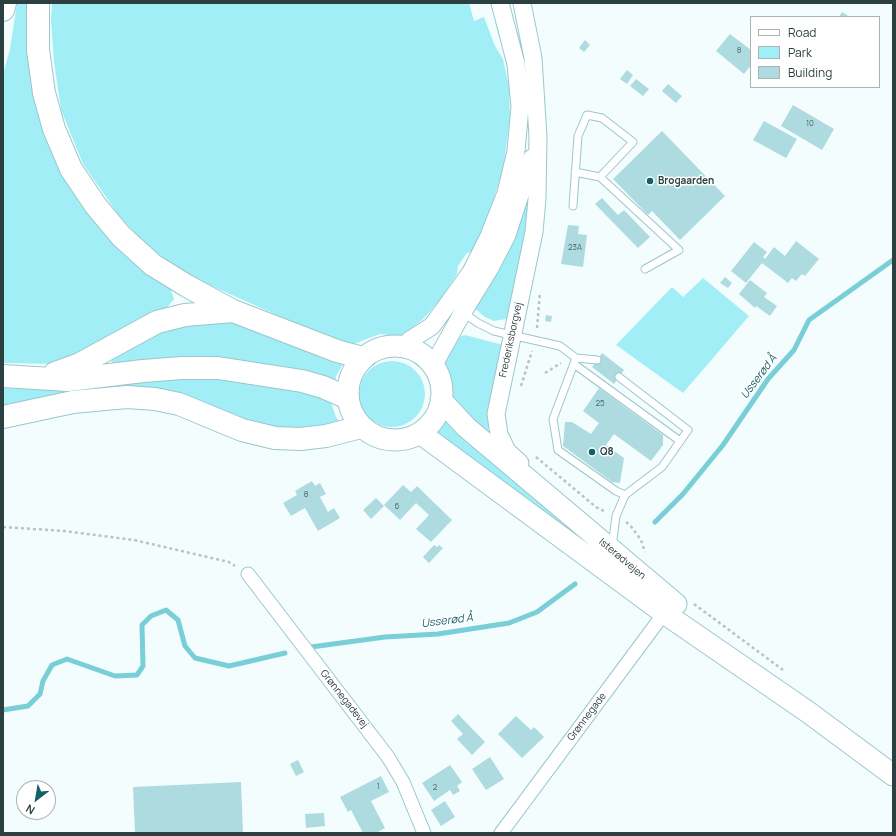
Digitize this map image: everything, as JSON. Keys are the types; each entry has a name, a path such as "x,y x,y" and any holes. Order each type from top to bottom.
{"highway":[{"path":"3,10 5,3"},
{"path":"38,3 38,50 44,92 54,129 71,169 96,206 121,236 153,265 187,286 233,311 337,351 363,358"},
{"path":"28,378 59,372 80,364 157,322 185,315 233,311"},
{"path":"3,376 68,380 167,369 218,368 302,381 348,398"},
{"path":"3,417 73,402 127,397 156,399 179,404 242,430 275,438 300,439 326,436 361,427"}],"main road":[{"path":"403,347 424,357 433,366 440,382 441,400 437,413 430,424 420,433 405,439 390,440 374,436 361,427 352,414 348,398 348,383 354,370 363,358 375,350 382,348 403,347"},
{"name":"Isterødvejen","path":"441,400 466,427 676,605"},
{"name":"Isterødvejen","path":"420,433 676,605 713,632 808,712 893,775"}],"street":[{"path":"403,347 410,340 432,326 471,272 489,236 506,193 516,151 520,108 516,64 500,3"},
{"name":"Frederiksborgvej","path":"522,3 533,58 538,137 534,232 496,414 499,434 507,451 563,504 572,516"},
{"name":"Frederiksborgvej","path":"433,366 463,312 490,268 507,235 538,137"},
{"name":"Grønnegadevej","path":"248,574 388,757 403,782 424,833"},
{"name":"Grønnegade","path":"501,833 676,605"}],"lane":[{"path":"574,206 578,136 587,115 602,118 633,142 600,177"},
{"path":"575,172 600,177 679,250 645,269"},
{"path":"448,303 483,326 512,336 560,346 575,361 680,441"},
{"path":"575,361 597,360"},
{"path":"575,361 554,419 558,450 616,491 625,495"},
{"path":"612,551 616,516 625,495 662,467 688,430 619,377"}],"path":[{"path":"532,453 596,508 616,516 630,524 641,540 647,559"},
{"path":"3,527 64,531 134,540 229,562 248,574"},
{"path":"676,605 785,671"}],"green space":[{"path":"17,3 30,3 28,61 33,89 49,147 61,171 80,204 102,232 121,251 169,285 174,299 166,309 111,339 51,364 3,363 3,74 10,49"},
{"path":"52,3 469,3 474,21 484,17 495,46 503,59 509,87 510,117 503,170 487,219 472,252 467,253 458,266 457,274 440,300 424,318 409,331 399,336 380,334 354,344 337,342 194,278 170,263 143,241 120,217 83,164 61,110 54,62 51,20"},
{"path":"528,191 529,202 523,254 510,313 506,319 494,321 485,317 474,308"},
{"path":"703,278 749,316 683,393 616,345 672,287 683,297"},
{"path":"229,321 343,364 336,376 335,384 114,364 111,361 110,357 169,326"},
{"path":"465,335 503,345 490,408 488,433 452,400 444,368 446,353 458,337"},
{"path":"392,361 405,364 415,371 422,381 425,394 422,407 415,417 405,424 392,427 379,424 369,417 362,407 359,394 362,381 369,371 379,364"},
{"path":"214,376 302,388 331,402 336,417 343,426 319,430 268,429 202,404 3,410 3,388 47,390 107,383"},
{"path":"446,419 452,426 618,570 434,437"}],"building":[{"path":"842,12 848,16 840,16"},
{"path":"730,34 750,49 750,66 744,74 716,51"},
{"path":"585,40 590,45 584,52 579,48"},
{"path":"627,70 633,75 627,84 620,79"},
{"path":"636,79 649,89 643,96 630,86"},
{"path":"668,84 682,96 676,103 662,91"},
{"path":"793,105 834,129 822,150 781,126"},
{"path":"764,121 797,139 786,158 753,140"},
{"path":"662,131 725,196 680,240 652,211 648,215 613,179"},
{"path":"602,198 618,215 624,210 650,237 638,248 595,204"},
{"path":"568,225 579,226 578,234 587,235 583,267 561,264"},
{"path":"796,241 819,259 805,276 802,274 796,281 792,278 788,283 762,263 746,283 731,271 754,242 767,252 763,257 765,259 774,247 785,256"},
{"path":"725,277 732,283 728,288 720,283"},
{"path":"750,280 767,293 764,297 777,306 770,316 756,306 755,308 739,294"},
{"path":"546,315 552,316 551,322 545,321"},
{"path":"602,353 624,370 614,384 592,367"},
{"path":"599,388 663,435 663,445 651,461 614,434 606,445 624,458 620,483 612,482 563,446 565,422 572,422 591,434 599,423 583,411"},
{"path":"312,481 315,486 320,483 326,494 320,497 328,512 334,508 340,518 318,531 305,508 291,516 283,503 297,495 295,491"},
{"path":"403,485 411,492 417,486 452,520 431,542 416,529 429,515 416,503 400,520 384,505"},
{"path":"376,498 384,506 371,519 363,510"},
{"path":"434,545 437,547 439,545 443,548 429,563 423,557"},
{"path":"458,714 485,742 472,755 457,739 463,734 451,721"},
{"path":"516,716 531,730 534,727 544,737 522,758 498,734"},
{"path":"490,757 504,779 486,790 472,769"},
{"path":"298,760 304,772 296,776 290,764"},
{"path":"450,765 462,782 457,786 460,791 453,795 450,790 434,801 422,783"},
{"path":"381,776 389,792 371,801 385,828 376,833 363,833 351,810 348,812 340,797"},
{"path":"241,782 243,833 135,833 133,787"},
{"path":"445,801 455,817 441,826 431,810"},
{"path":"324,813 325,826 306,828 305,814"}],"waterway":[{"name":"Usserød Å","path":"655,522 683,494 723,445 768,379 794,350 809,320 893,260"},
{"name":"Usserød Å","path":"311,647 385,637 438,634 509,623 537,612 575,584"},
{"name":"Usserød Å","path":"3,710 28,706 40,694 43,681 52,665 67,659 115,676 137,675 143,666 142,625 151,616 166,610 178,620 185,646 195,658 229,666 285,653"}],"place":[{"name":"Brogaarden","path":"650,181"},
{"name":"Q8","path":"592,452"}]}
